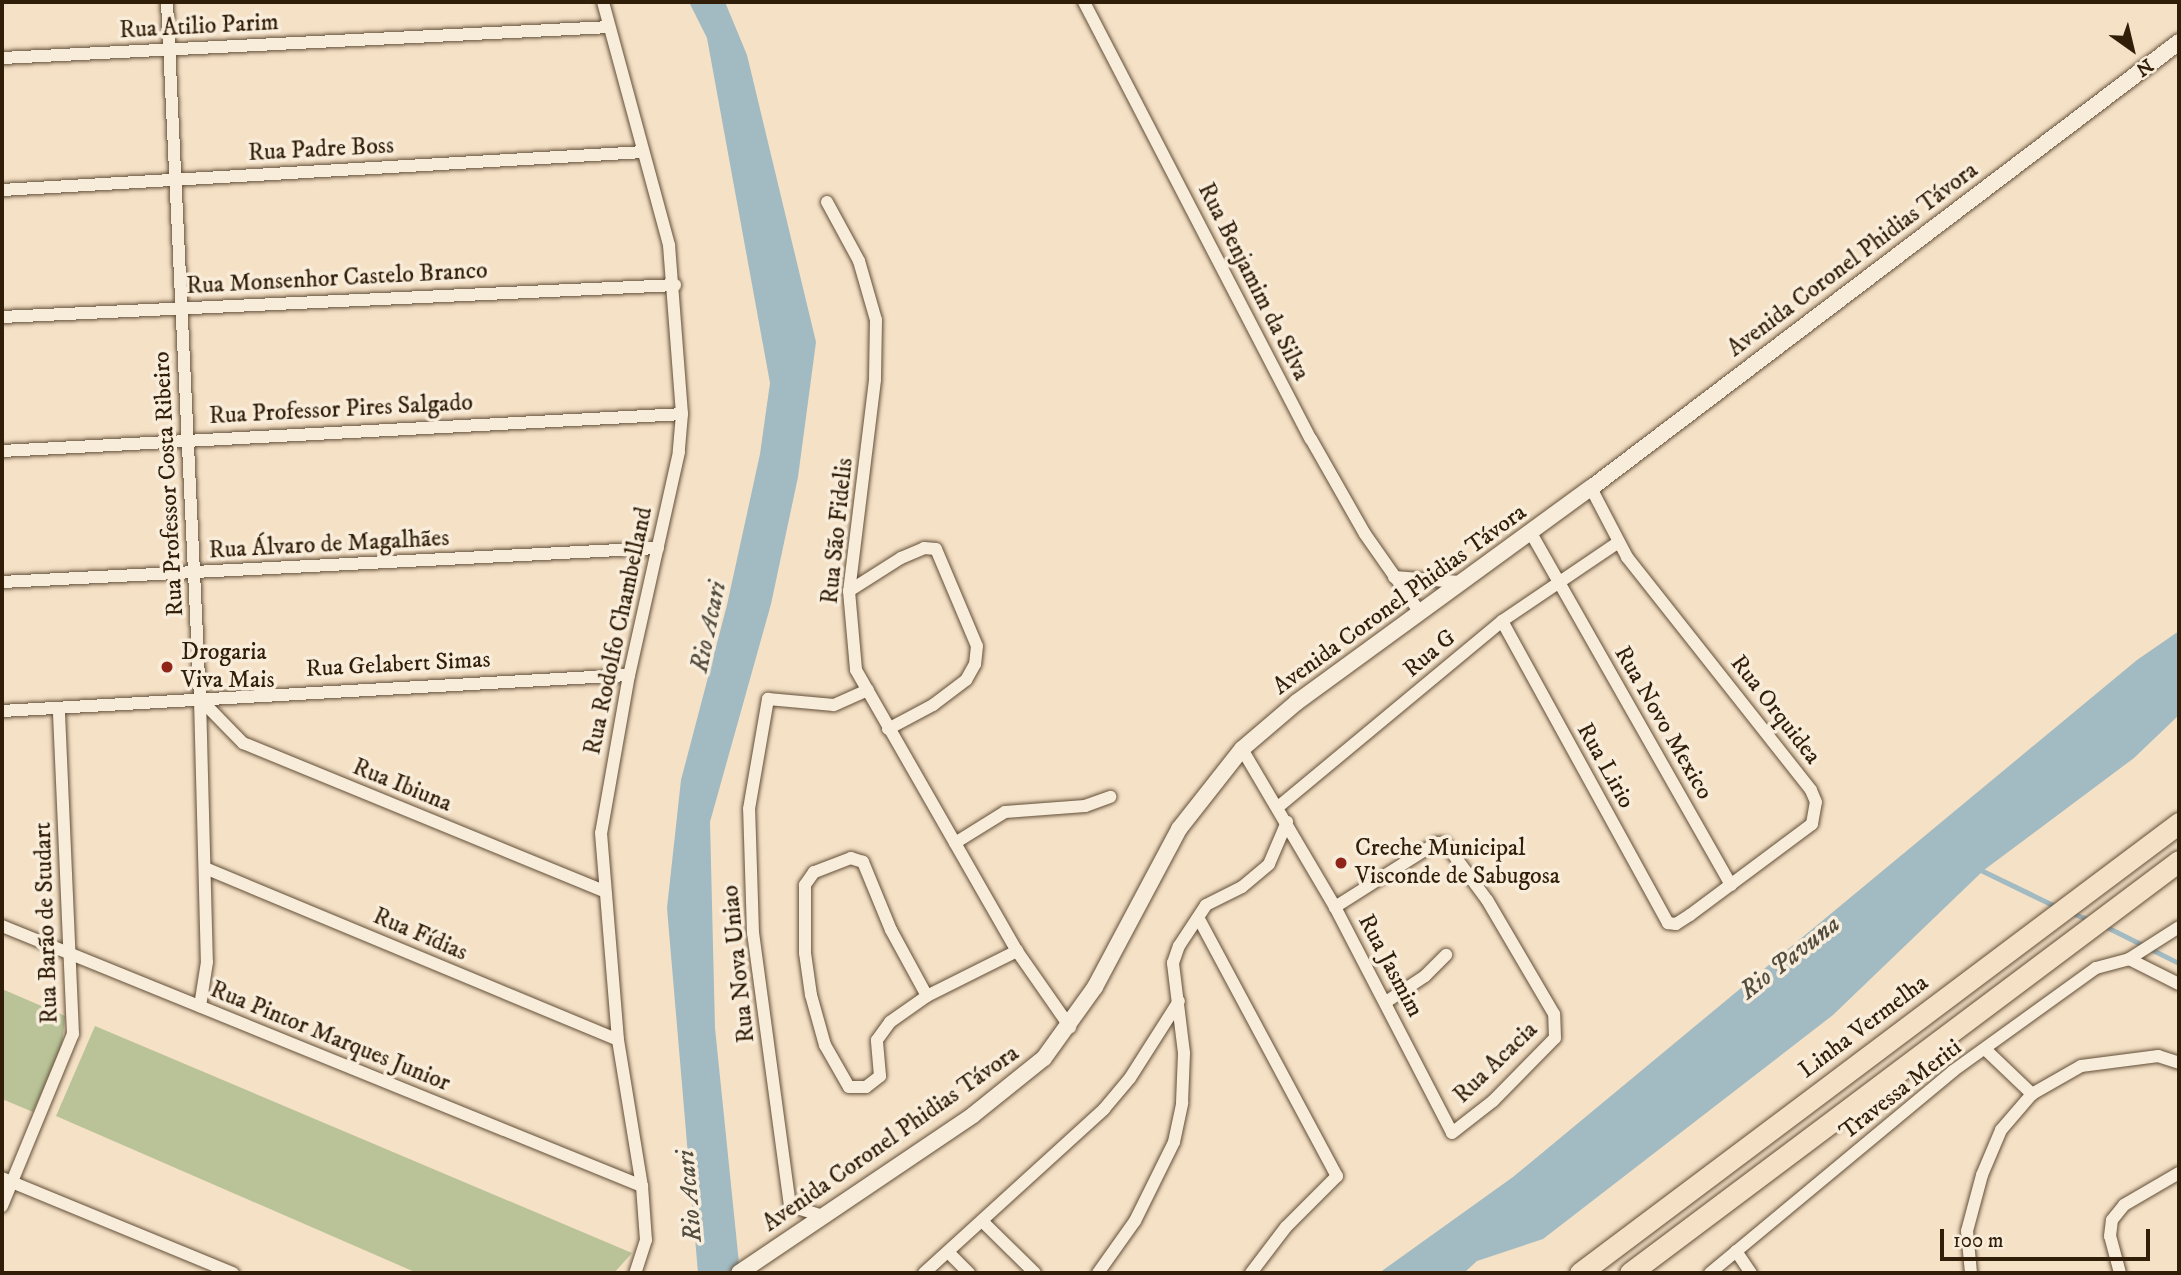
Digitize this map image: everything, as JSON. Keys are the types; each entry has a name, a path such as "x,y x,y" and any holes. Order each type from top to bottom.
{"highway":[{"name":"Linha Vermelha","path":"1580,1273 2179,823"},
{"path":"1630,1273 2179,861"}],"street":[{"name":"Rua Professor Costa Ribeiro","path":"167,2 173,180 196,573 207,962 200,1006"},
{"name":"Rua Rodolfo Chambelland","path":"603,2 675,285 682,414 679,452 629,675 604,804 603,891 618,1040 642,1186 646,1240 635,1273"},
{"name":"Rua Benjamim da Silva","path":"1084,2 1311,439 1394,576 1419,611"},
{"name":"Rua Atilio Parim","path":"2,58 608,27"},
{"name":"Avenida Coronel Phidias Távora","path":"738,1273 1009,1088 1070,1027 1179,829 1242,749 1419,611 1531,533 2179,42"},
{"name":"Rua Padre Boss","path":"2,190 643,152"},
{"name":"Rua São Fidelis","path":"827,202 859,261 876,320 876,370 849,591 851,645 856,670 1017,951 1070,1027"},
{"name":"Rua Monsenhor Castelo Branco","path":"2,317 675,285"},
{"name":"Rua Professor Pires Salgado","path":"2,451 188,438 682,414"},
{"name":"Rua Orquidea","path":"1591,488 1617,543 1805,782 1816,802 1812,824 1676,924"},
{"path":"1531,533 1559,582"},
{"name":"Rua G","path":"1278,807 1502,621 1617,543"},
{"name":"Rua Álvaro de Magalhães","path":"2,582 658,548"},
{"path":"849,591 901,558 924,548 936,549 977,646 975,664 965,680 933,705 888,729"},
{"path":"1394,576 1460,582"},
{"name":"Rua Novo Mexico","path":"1559,582 1731,885"},
{"name":"Rua Lirio","path":"1502,621 1654,900 1668,922 1676,924"},
{"name":"Rua Gelabert Simas","path":"2,711 629,675"},
{"name":"Rua Nova Uniao","path":"823,1216 790,1206 754,933 748,809 768,699 834,705 868,690"},
{"name":"Rua Ibiuna","path":"200,699 243,743 603,891"},
{"name":"Rua Barão de Studart","path":"2,1206 7,1180 73,1034 59,708"},
{"name":"Rua Jasmim","path":"1242,749 1335,907 1452,1133"},
{"path":"955,843 1005,812 1085,806 1110,797"},
{"path":"1098,1273 1153,1189 1174,1142 1182,1103 1179,1000 1173,963 1206,905 1242,887 1269,864 1287,822"},
{"name":"Rua Acacia","path":"1335,907 1436,843 1445,843 1487,900 1554,1014 1558,1031 1550,1045 1452,1133"},
{"path":"927,996 891,930 863,862 851,858 814,872 806,885 805,953 811,995 825,1045 849,1087 866,1087 880,1076 877,1040 883,1030 927,996 1017,951"},
{"name":"Rua Fídias","path":"205,868 618,1040"},
{"path":"1199,919 1337,1176 1286,1227 1251,1273"},
{"name":"Rua Pintor Marques Junior","path":"2,926 642,1186"},
{"name":"Travessa Meriti","path":"1710,1273 1954,1071 2096,968 2135,956 2179,928"},
{"path":"1386,1002 1425,976 1446,955"},
{"path":"2135,956 2179,984"},
{"path":"924,1273 1104,1109 1130,1079 1179,1000"},
{"path":"1986,1050 2032,1094"},
{"path":"1971,1273 1967,1231 1982,1175 2001,1130 2032,1094 2081,1066 2158,1056 2179,1063"},
{"path":"2120,1273 2110,1236 2112,1220 2124,1205 2179,1173"},
{"path":"7,1180 233,1273"},
{"path":"982,1220 1035,1273"},
{"path":"1736,1251 1751,1273"},
{"path":"948,1252 969,1273"}],"green space":[{"path":"2,989 65,1016 62,1046 33,1112 2,1099"},
{"path":"95,1026 632,1253 614,1273 417,1273 56,1116"}],"water":[{"path":"689,2 725,2 747,55 816,342 798,477 771,604 710,822 715,1028 740,1273 698,1273 667,908 681,780 727,605 760,454 770,383 707,38"},
{"name":"Rio Pavuna","path":"2179,631 2179,715 2134,758 1984,870 1833,1015 1543,1239 1477,1261 1464,1273 1379,1273 1513,1177 2137,660"}],"waterway":[{"path":"1981,870 2055,906"},
{"path":"2072,913 2090,920"},
{"path":"2105,926 2179,963"}],"place":[{"name":"Drogaria Viva Mais","path":"167,667"},
{"name":"Creche Municipal Visconde de Sabugosa","path":"1341,863"}],"water label":[{"name":"Rio Acari","path":"709,627"},
{"name":"Rio Acari","path":"690,1196"}]}
